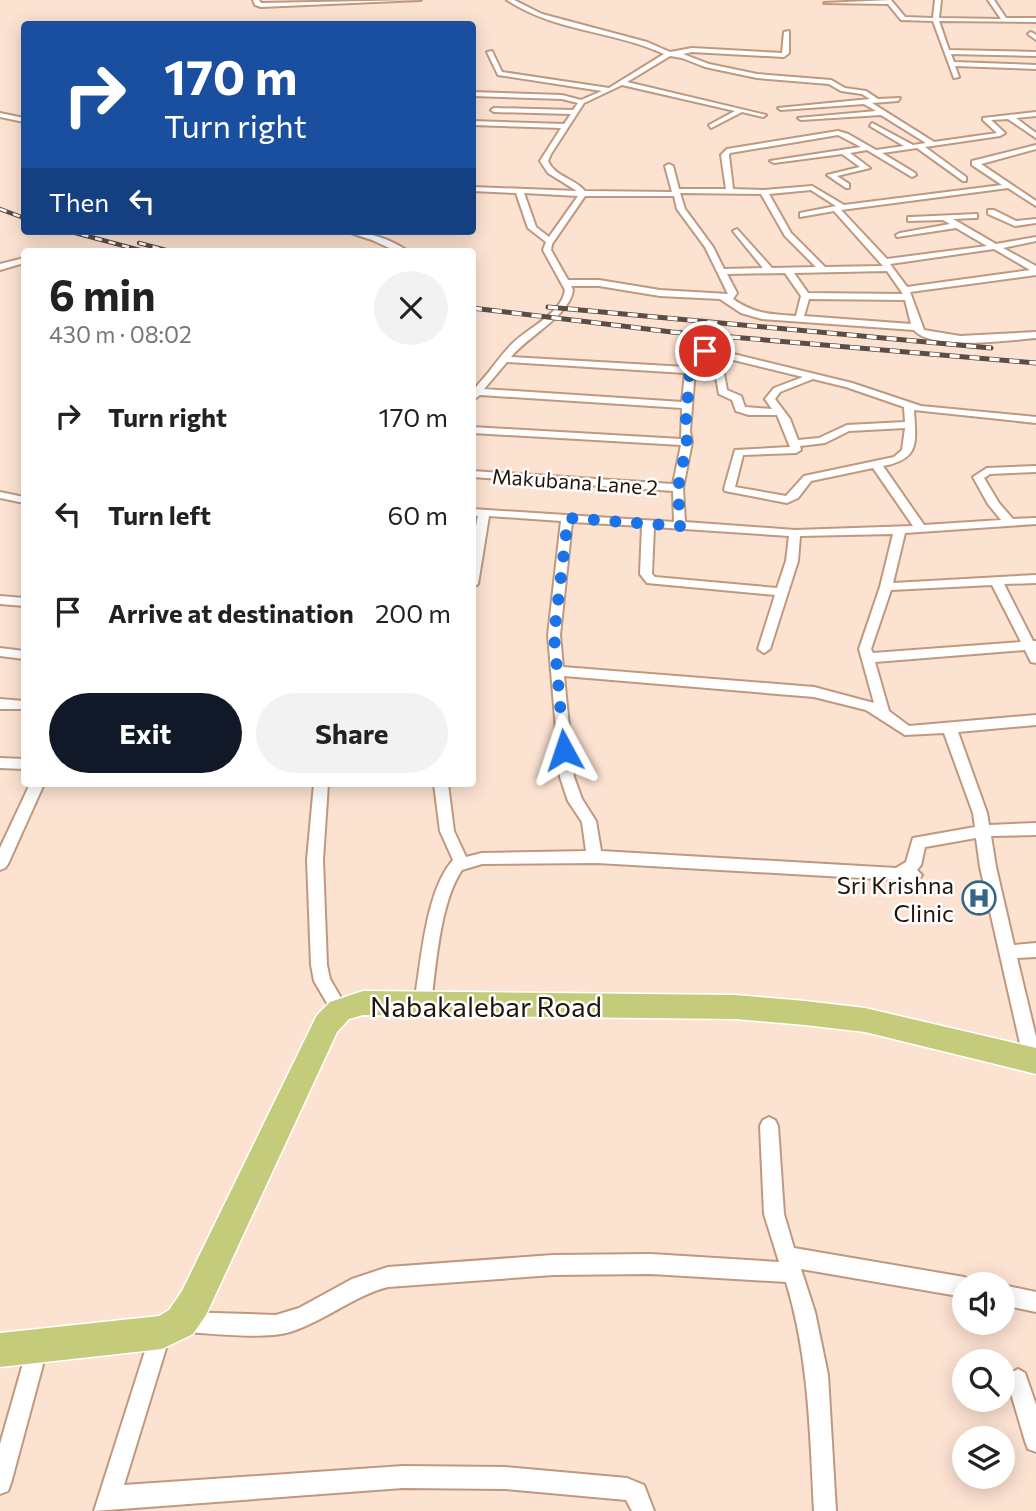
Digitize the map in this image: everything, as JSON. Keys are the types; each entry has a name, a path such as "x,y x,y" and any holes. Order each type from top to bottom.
{"main road":[{"name":"Nabakalebar Road","path":"171,1327 194,1303 327,1024 340,1010 363,1003 734,1007 865,1020 1035,1061"},
{"path":"0,1350 171,1327"}],"street":[{"path":"256,0 257,4 261,5 418,0"},
{"path":"510,0 540,15 645,43 707,66 746,74 831,82 843,90 864,92 876,100"},
{"path":"938,0 936,21 956,77"},
{"path":"991,0 1006,20"},
{"path":"827,3 889,1 901,19 1036,20"},
{"path":"582,192 545,166 547,154 582,102 610,90 673,54 688,50 715,47 784,55 787,32"},
{"path":"490,52 496,71 500,74 610,90"},
{"path":"946,52 1036,54"},
{"path":"951,64 1036,67"},
{"path":"621,83 763,115"},
{"path":"476,94 562,97 582,102"},
{"path":"781,108 898,99"},
{"path":"864,101 934,145"},
{"path":"877,152 1002,134 985,119 1035,109"},
{"path":"494,110 575,112"},
{"path":"711,126 742,110"},
{"path":"801,118 880,113"},
{"path":"0,116 21,120"},
{"path":"1009,116 1036,136"},
{"path":"476,123 565,126"},
{"path":"872,125 916,147 963,179"},
{"path":"730,192 724,155 727,151 841,133 912,175"},
{"path":"1036,147 975,162 1036,204"},
{"path":"774,162 869,148"},
{"path":"844,152 866,168 831,175 846,186"},
{"path":"566,283 598,283 647,291 723,297 733,295 709,247 686,219 669,166"},
{"path":"803,215 1008,186"},
{"path":"476,189 619,195 764,192 812,188 839,208 886,265 907,294 917,327 926,335 1036,335"},
{"path":"519,191 528,222 536,232 550,241"},
{"path":"476,394 516,345 568,298 566,283 549,258 547,250 550,241 582,198 582,192"},
{"path":"764,192 788,234 821,268"},
{"path":"991,212 1015,224 1036,221"},
{"path":"911,219 974,216"},
{"path":"945,218 1036,271"},
{"path":"900,235 958,225"},
{"path":"737,231 769,270"},
{"path":"364,235 396,248"},
{"path":"721,272 886,265 1036,239"},
{"path":"0,267 21,262"},
{"path":"787,269 805,296 799,320"},
{"path":"805,296 907,294 1036,271"},
{"path":"723,297 752,314 799,320 917,327"},
{"path":"680,526 678,488 687,442 690,370 700,352 716,353 876,392 909,407 1036,420"},
{"path":"716,353 722,392 737,398 740,409 746,412 779,412"},
{"path":"503,359 690,370"},
{"path":"813,376 772,394 771,403 779,412 795,443 794,451 739,452 729,489 787,500 795,496 801,483 808,478 897,460 908,452 909,407"},
{"path":"476,395 687,405"},
{"path":"795,443 821,441 847,428 909,425"},
{"path":"476,430 687,442"},
{"path":"876,464 920,528"},
{"path":"1010,523 994,504 978,477 987,471 1036,469"},
{"name":"Makubana Lane 2","path":"476,474 678,488"},
{"path":"0,495 21,499"},
{"path":"476,536 478,512 795,533 900,530 1036,521"},
{"path":"568,518 556,600 554,635 567,777 575,801 589,821 594,857"},
{"path":"648,524 646,574 651,580 782,592"},
{"path":"883,713 867,658 867,639 886,587 900,530"},
{"path":"764,649 792,561 795,533"},
{"path":"886,587 1036,579"},
{"path":"996,581 1032,645 1036,659"},
{"path":"0,600 21,602"},
{"path":"867,658 1032,645"},
{"path":"0,652 21,654"},
{"path":"558,671 814,692 883,713 905,730 1036,720"},
{"path":"0,704 21,705"},
{"path":"949,727 973,791 988,867 1035,1061"},
{"path":"0,763 21,764"},
{"path":"2,858 36,787"},
{"path":"321,787 315,860 319,965 322,981 340,1010"},
{"path":"441,787 447,831 461,862"},
{"path":"897,874 913,865 918,842 983,831 1036,829"},
{"path":"423,1004 429,958 449,876 461,862 499,856 594,857 914,875"},
{"path":"1009,952 1036,950"},
{"path":"769,1126 774,1214 805,1312 817,1375 825,1511"},
{"path":"643,1511 636,1493 626,1489 505,1478 403,1477 106,1504 171,1327 291,1323 373,1279 553,1265 790,1264 952,1285"},
{"path":"1015,1298 1036,1302"},
{"path":"0,1483 37,1346"},
{"path":"1018,1380 1036,1441"}],"railway":[{"path":"0,209 21,217"},
{"path":"83,235 132,248"},
{"path":"139,243 158,248"},
{"path":"548,307 991,348"},
{"path":"476,308 672,332 1036,363"}],"place":[{"name":"Sri Krishna Clinic","path":"979,898"}],"route":[{"path":"564,750 554,635 556,600 568,518 680,526 678,488 687,442 685,431 690,370 697,355 705,351"}]}
